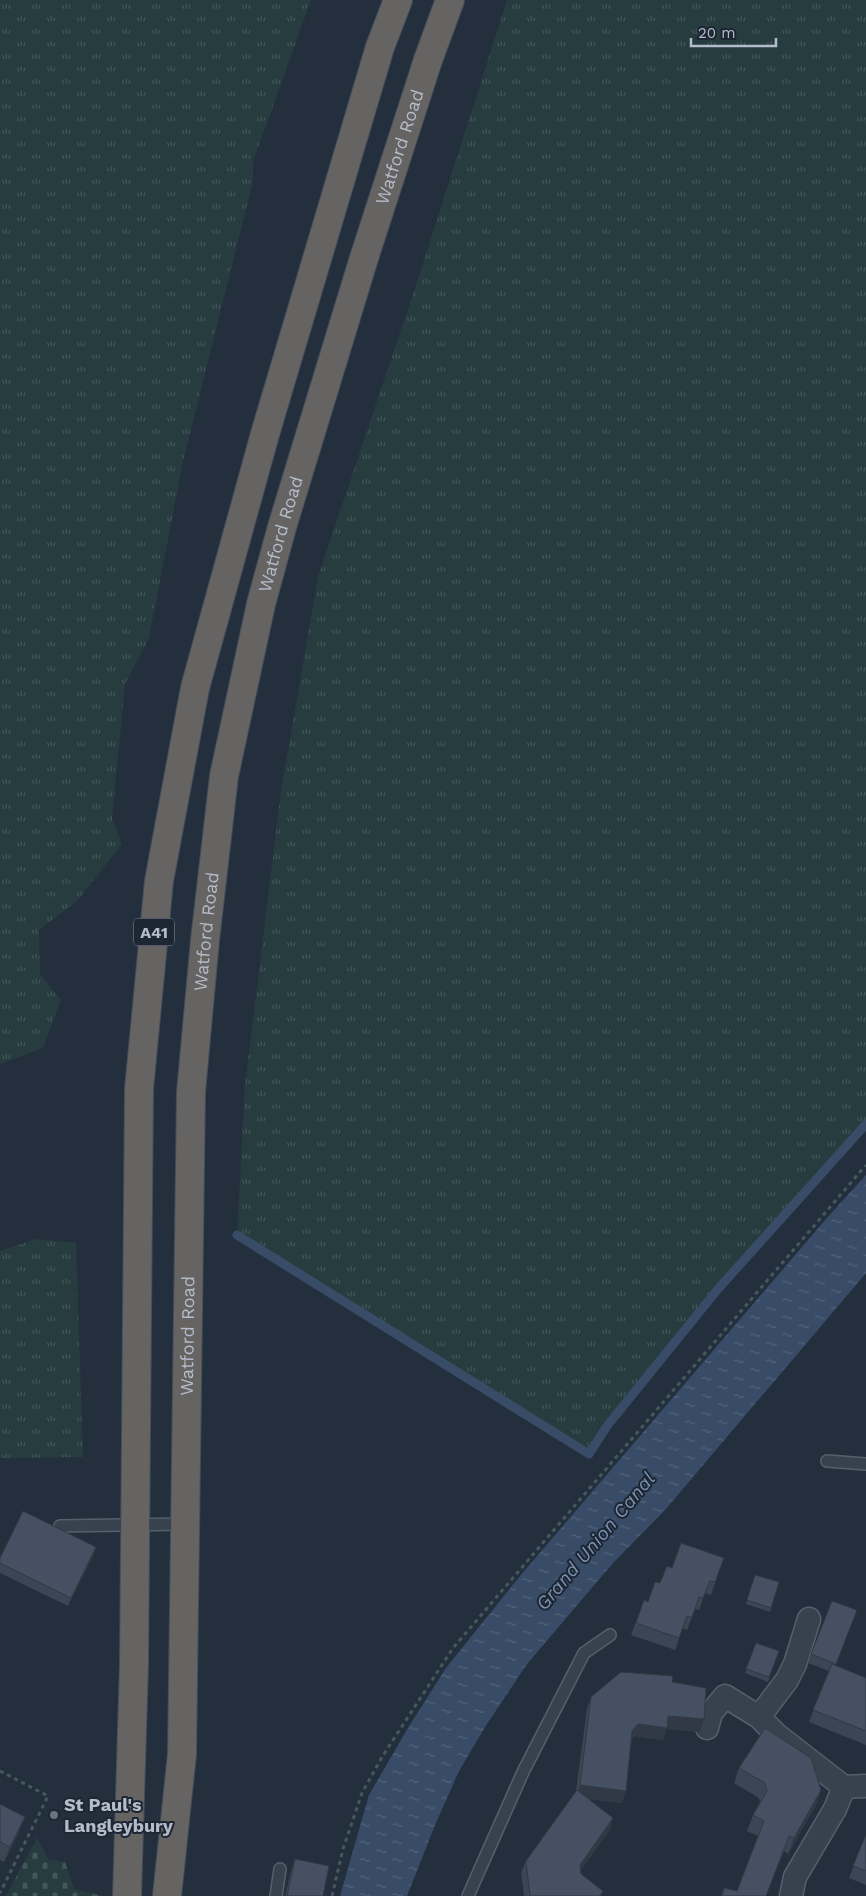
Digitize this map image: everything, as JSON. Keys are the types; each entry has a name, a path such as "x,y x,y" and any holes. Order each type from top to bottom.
{"highway":[{"name":"A41","path":"127,1896 134,1664 139,1089 159,882 194,688 268,425 380,48 398,0"},
{"name":"Watford Road","path":"167,1896 182,1754 190,1092 224,776 261,604 282,526 364,258 428,60 450,0"}],"street":[{"path":"759,1717 787,1680 795,1664 809,1620"},
{"path":"707,1728 711,1713 725,1696 759,1717 777,1735 855,1787 836,1809 795,1877 791,1896"}],"lane":[{"path":"827,1461 866,1464"},
{"path":"60,1526 186,1524"},
{"path":"468,1896 523,1772 584,1653 610,1635"},
{"path":"276,1896 280,1869"}],"path":[{"path":"332,1896 343,1849 362,1793 392,1742 453,1648 866,1165"},
{"path":"0,1771 48,1796 0,1893"}],"green space":[{"path":"0,0 311,0 253,162 253,181 183,461 149,638 125,684 112,818 122,844 78,900 39,930 40,974 61,1000 43,1048 0,1064"},
{"path":"507,0 866,0 866,1124 718,1289 607,1426 589,1454 237,1235 245,1085 281,791 318,577 418,279"},
{"path":"36,1239 76,1243 83,1457 0,1458 0,1251"},
{"path":"37,1838 49,1860 65,1862 74,1889 103,1896 6,1896"}],"water":[{"name":"Grand Union Canal","path":"866,1175 866,1273 665,1510 613,1563 527,1664 485,1727 459,1771 407,1896 340,1896 369,1795 446,1668 520,1576 826,1219"}],"building":[{"path":"23,1511 96,1547 71,1598 0,1563 0,1558"},
{"path":"681,1543 724,1558 715,1582 710,1581 703,1598 699,1597 692,1617 687,1616 679,1638 636,1623 644,1600 648,1602 655,1582 660,1583 667,1566 672,1568"},
{"path":"755,1575 779,1582 771,1608 747,1600"},
{"path":"832,1601 857,1610 836,1664 811,1654"},
{"path":"756,1643 779,1651 769,1677 746,1669"},
{"path":"832,1664 866,1678 866,1731 813,1710"},
{"path":"621,1672 673,1676 672,1682 706,1688 704,1719 668,1716 667,1728 638,1724 632,1731 626,1791 580,1785 591,1697"},
{"path":"765,1728 811,1758 821,1790 794,1838 789,1836 766,1896 722,1896 724,1888 737,1891 764,1821 753,1815 767,1791 765,1783 739,1768"},
{"path":"577,1790 613,1818 580,1865 581,1874 603,1891 600,1896 530,1896 526,1861"},
{"path":"0,1804 25,1817 10,1847 0,1842"},
{"path":"866,1834 866,1871 853,1866"},
{"path":"295,1859 329,1866 323,1896 287,1896"}],"waterway":[{"path":"237,1235 589,1454 607,1426 718,1289 866,1124"}],"place":[{"name":"St Paul's Langleybury","path":"54,1815"}]}
